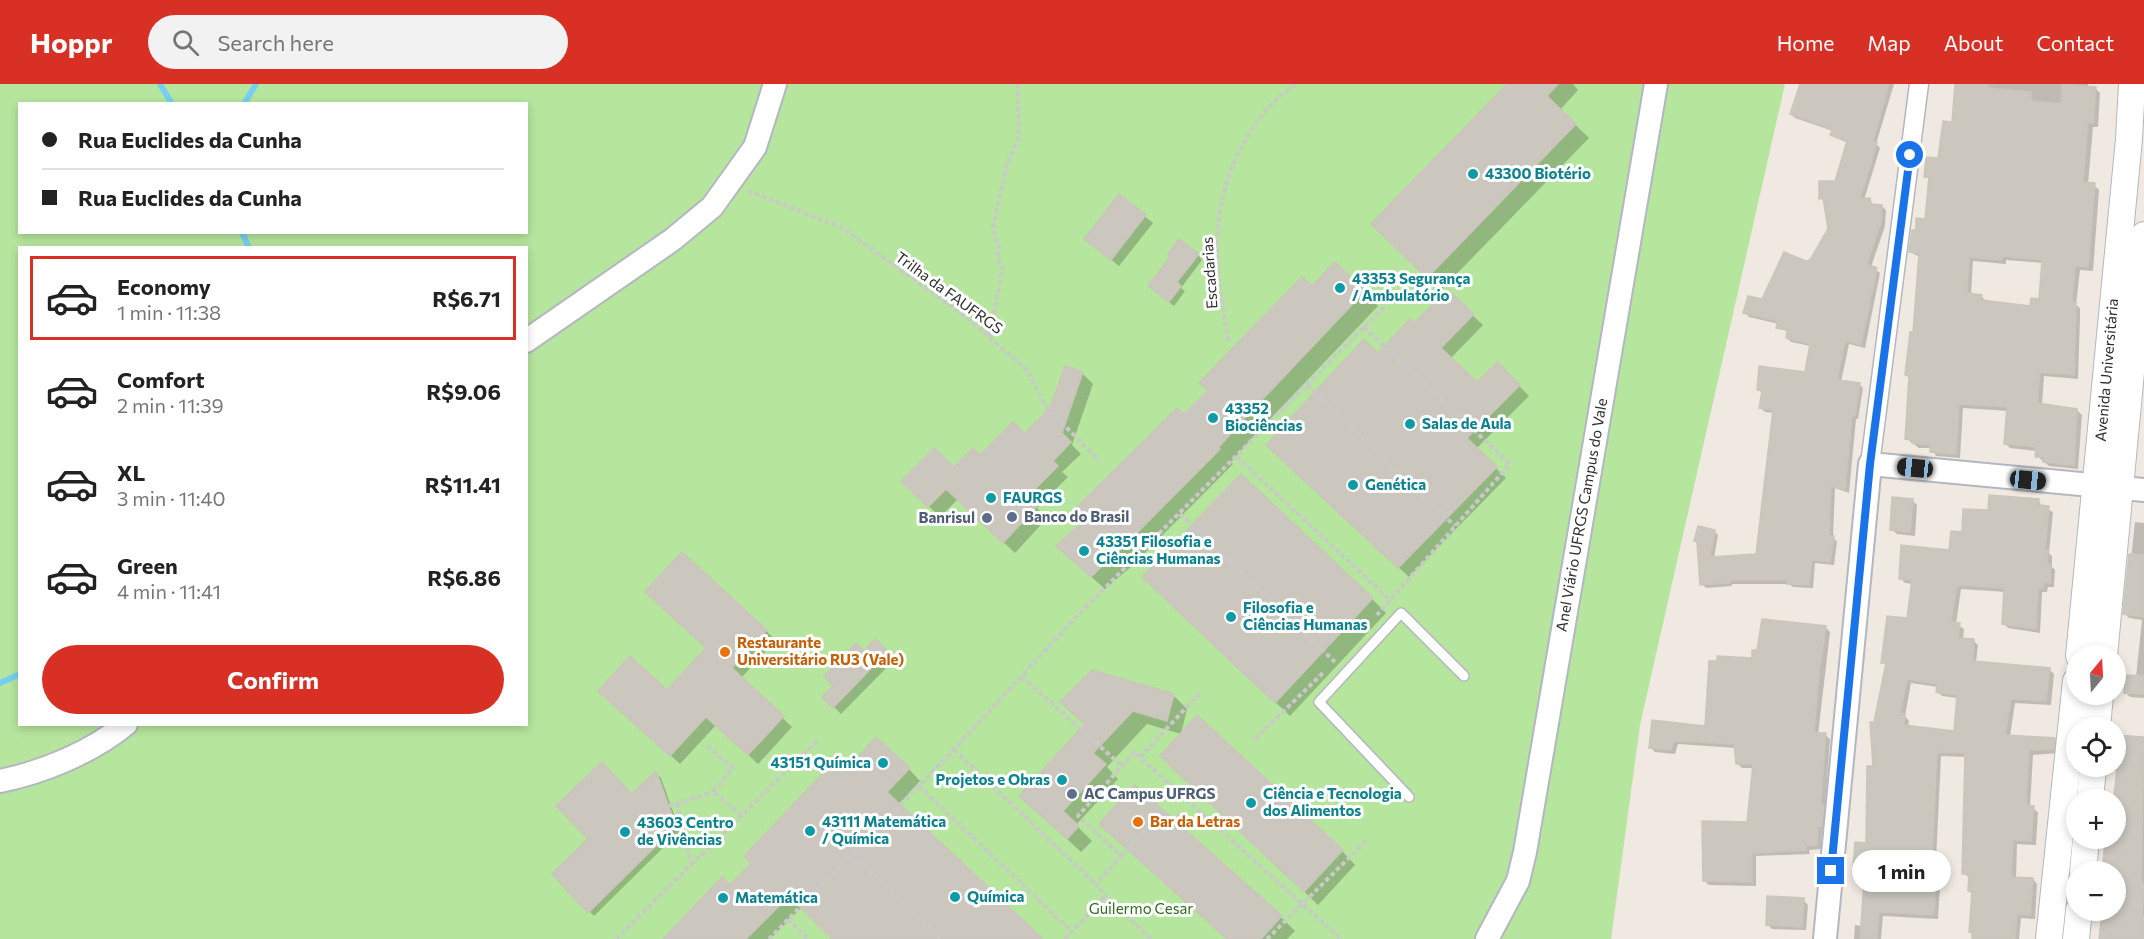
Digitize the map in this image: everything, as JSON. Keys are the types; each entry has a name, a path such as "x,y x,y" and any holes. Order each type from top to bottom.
{"main road":[{"name":"Avenida Universitária","path":"2082,645 2120,488 2132,84"},
{"name":"Avenida Universitária","path":"2105,645 2144,235"},
{"path":"2049,939 2073,705"},
{"path":"2076,939 2078,921"}],"street":[{"path":"528,340 672,240 711,207 755,147 775,84"},
{"name":"Anel Viário UFRGS Campus do Vale","path":"1487,939 1518,880 1525,852 1656,84"},
{"path":"1825,939 1870,464 1919,84"},
{"path":"1870,464 2120,488"},
{"path":"0,781 102,744 124,726"}],"lane":[{"path":"1409,797 1319,702 1401,613 1464,676"}],"path":[{"path":"989,337 1003,268 997,257 999,250 993,227 1007,165 1019,137 1018,84"},
{"name":"Escadarias","path":"1228,340 1216,243 1224,196 1248,131 1266,108 1296,84"},
{"name":"Trilha da FAUFRGS","path":"746,190 840,227 1008,351 1026,369 1047,408 1100,461"},
{"path":"769,939 954,750 1079,614 1386,305"},
{"path":"1364,327 1510,464 1374,618"},
{"path":"1307,385 1455,526"},
{"path":"1237,457 1390,600"},
{"path":"1180,513 1335,662"},
{"path":"1255,739 1343,653"},
{"path":"1022,677 1122,766"},
{"path":"1140,757 1201,692"},
{"path":"616,939 740,814 819,739"},
{"path":"669,806 713,792 733,768 707,746"},
{"path":"954,750 1151,939"},
{"path":"1121,856 1078,816 1134,752 1341,939"},
{"path":"919,786 1072,932"},
{"path":"713,792 740,814"},
{"path":"677,803 691,863"},
{"path":"1096,884 1148,826 1160,836 1178,814 1194,829 1205,817"},
{"path":"1267,939 1368,839"},
{"path":"852,854 940,939"},
{"path":"1065,939 1106,896"},
{"path":"788,919 808,939"}],"green space":[{"name":"Guilermo Cesar","path":"0,84 1785,84 1640,725 1611,939 0,939"}],"building":[{"name":"43300 Biotério","path":"1507,84 1558,84 1547,96 1576,124 1427,278 1371,224"},
{"path":"1800,84 1889,84 1873,141 1877,143 1860,199 1870,198 1871,204 1882,205 1881,222 1867,264 1877,268 1861,345 1845,341 1837,380 1860,383 1855,416 1852,416 1845,490 1831,486 1829,536 1834,536 1830,562 1812,560 1809,585 1787,584 1788,580 1729,580 1729,583 1700,585 1697,542 1694,541 1698,526 1715,530 1710,557 1756,554 1773,410 1759,408 1762,391 1757,390 1759,366 1805,372 1810,344 1786,338 1787,330 1776,328 1778,321 1743,313 1748,296 1762,299 1784,252 1806,261 1810,260 1828,229 1823,198 1819,199 1819,181 1835,181 1847,141 1830,135 1832,131 1829,128 1790,114"},
{"path":"1955,84 1988,84 1988,88 2031,92 2031,101 2061,104 2062,84 2096,87 2093,123 2088,122 2083,182 2095,183 2088,267 2075,266 2072,302 2076,302 2074,375 2040,372 2037,403 2077,409 2074,465 2043,462 2043,457 2035,457 2036,447 2004,444 2007,407 1959,404 1956,454 1930,452 1930,445 1912,443 1913,440 1905,439 1909,376 1905,375 1910,332 1913,332 1919,253 1909,252 1912,230 1916,230 1916,218 1925,219 1929,177 1924,177 1926,157 1938,158 1943,121 1952,122","holes":["2002,256 2042,260 2039,299 2031,298 2030,306 1981,300 1982,295 1967,293 1969,257 2001,260"]},
{"path":"1119,194 1146,215 1111,260 1084,239"},
{"path":"1179,239 1199,254 1177,282 1181,286 1169,302 1148,286 1171,256 1168,254"},
{"path":"1335,262 1365,291 1240,423 1219,447 1220,449 1091,577 1056,546 1084,521 1073,511 1177,408 1184,414 1208,390 1199,383 1302,277 1312,286"},
{"path":"1448,290 1474,314 1441,348 1477,382 1498,362 1520,385 1467,438 1497,467 1398,568 1266,445 1364,339 1378,353 1410,319 1414,323"},
{"path":"1065,366 1083,372 1062,433 1071,442 1053,461 1058,466 1027,497 1037,506 1003,543 946,489 928,507 901,481 934,448 954,467 973,448 980,455 1013,422 1025,433 1050,408"},
{"path":"1241,474 1373,598 1275,703 1142,577"},
{"path":"1989,495 2039,499 2038,505 2049,506 2045,550 2048,550 2047,564 2051,564 2050,583 2044,582 2043,588 2038,588 2036,629 2002,624 2004,588 1957,585 1951,622 1960,623 1958,638 1974,639 1973,661 2050,668 2046,701 2011,699 2005,735 2055,738 2054,749 2029,750 2026,805 2034,806 2031,841 2013,840 2011,877 2033,878 2030,915 2017,914 2015,939 1972,939 1972,933 1969,932 1972,892 1968,891 1969,874 1962,874 1965,753 1937,752 1931,880 1936,880 1934,915 1879,912 1877,939 1860,939 1865,868 1853,867 1855,842 1866,843 1867,766 1873,766 1870,722 1874,722 1886,663 1881,663 1887,616 1907,618 1912,580 1899,579 1901,545 1949,550 1951,531 1962,532 1963,509 1988,510","holes":["1907,679 1937,684 1936,692 1957,695 1954,731 1904,725 1905,714 1900,713"]},
{"path":"1892,497 1913,499 1910,532 1890,530"},
{"name":"Restaurante Universitário RU3 (Vale)","path":"682,552 767,630 732,668 784,716 748,755 706,717 670,756 598,691 630,656 667,690 706,648 645,592"},
{"path":"2129,554 2144,555 2144,617 2123,614"},
{"path":"1762,619 1826,626 1814,733 1826,733 1821,805 1824,806 1822,826 1818,826 1817,845 1806,846 1806,850 1752,853 1752,882 1703,881 1702,821 1747,822 1753,764 1736,764 1734,744 1674,741 1671,750 1649,748 1652,720 1705,726 1709,661 1717,661 1717,656 1752,658 1752,650 1757,650"},
{"path":"875,639 888,651 833,708 822,697 833,686 824,676 856,643 864,651"},
{"path":"1092,670 1174,694 1167,721 1133,711 1093,753 1106,764 1063,811 1079,826 1067,839 1019,796 1085,724 1060,702"},
{"path":"2126,675 2144,676 2144,694 2126,693"},
{"name":"Ciência e Tecnologia dos Alimentos","path":"1197,715 1343,850 1304,892 1160,756"},
{"path":"2126,736 2144,737 2141,883 2144,883 2142,916 2144,917 2144,939 2099,939 2101,921 2126,921 2126,861 2103,861 2104,849 2126,849 2126,789 2115,789 2116,777 2126,777"},
{"path":"876,737 910,768 887,792 1043,939 832,939 789,896 746,939 663,939 722,877 730,885 751,863 744,856 832,764 842,774"},
{"name":"43603 Centro de Vivências","path":"602,762 632,794 656,771 676,826 588,913 552,874 588,839 556,806"},
{"path":"1135,785 1282,916 1261,939 1227,939 1099,824"},
{"path":"1767,896 1804,898 1802,927 1766,925"}],"waterway":[{"path":"160,84 171,102"},
{"path":"245,102 256,84"},
{"path":"243,234 248,246"},
{"path":"0,683 18,675"}],"place":[{"name":"43300 Biotério","path":"1473,174"},
{"name":"43353 Segurança / Ambulatório","path":"1340,288"},
{"name":"43352 Biociências","path":"1213,418"},
{"name":"Salas de Aula","path":"1410,424"},
{"name":"Genética","path":"1353,485"},
{"name":"FAURGS","path":"991,498"},
{"name":"Banco do Brasil","path":"1012,517"},
{"name":"Banrisul","path":"987,518"},
{"name":"43351 Filosofia e Ciências Humanas","path":"1084,551"},
{"name":"Filosofia e Ciências Humanas","path":"1231,617"},
{"name":"Restaurante Universitário RU3 (Vale)","path":"725,652"},
{"name":"43151 Química","path":"883,763"},
{"name":"Projetos e Obras","path":"1062,780"},
{"name":"AC Campus UFRGS","path":"1072,794"},
{"name":"Ciência e Tecnologia dos Alimentos","path":"1251,803"},
{"name":"Bar da Letras","path":"1138,822"},
{"name":"43111 Matemática / Química","path":"810,831"},
{"name":"43603 Centro de Vivências","path":"625,832"},
{"name":"Química","path":"955,897"},
{"name":"Matemática","path":"723,898"}],"route":[{"path":"1831,871 1870,464 1910,155"}]}
